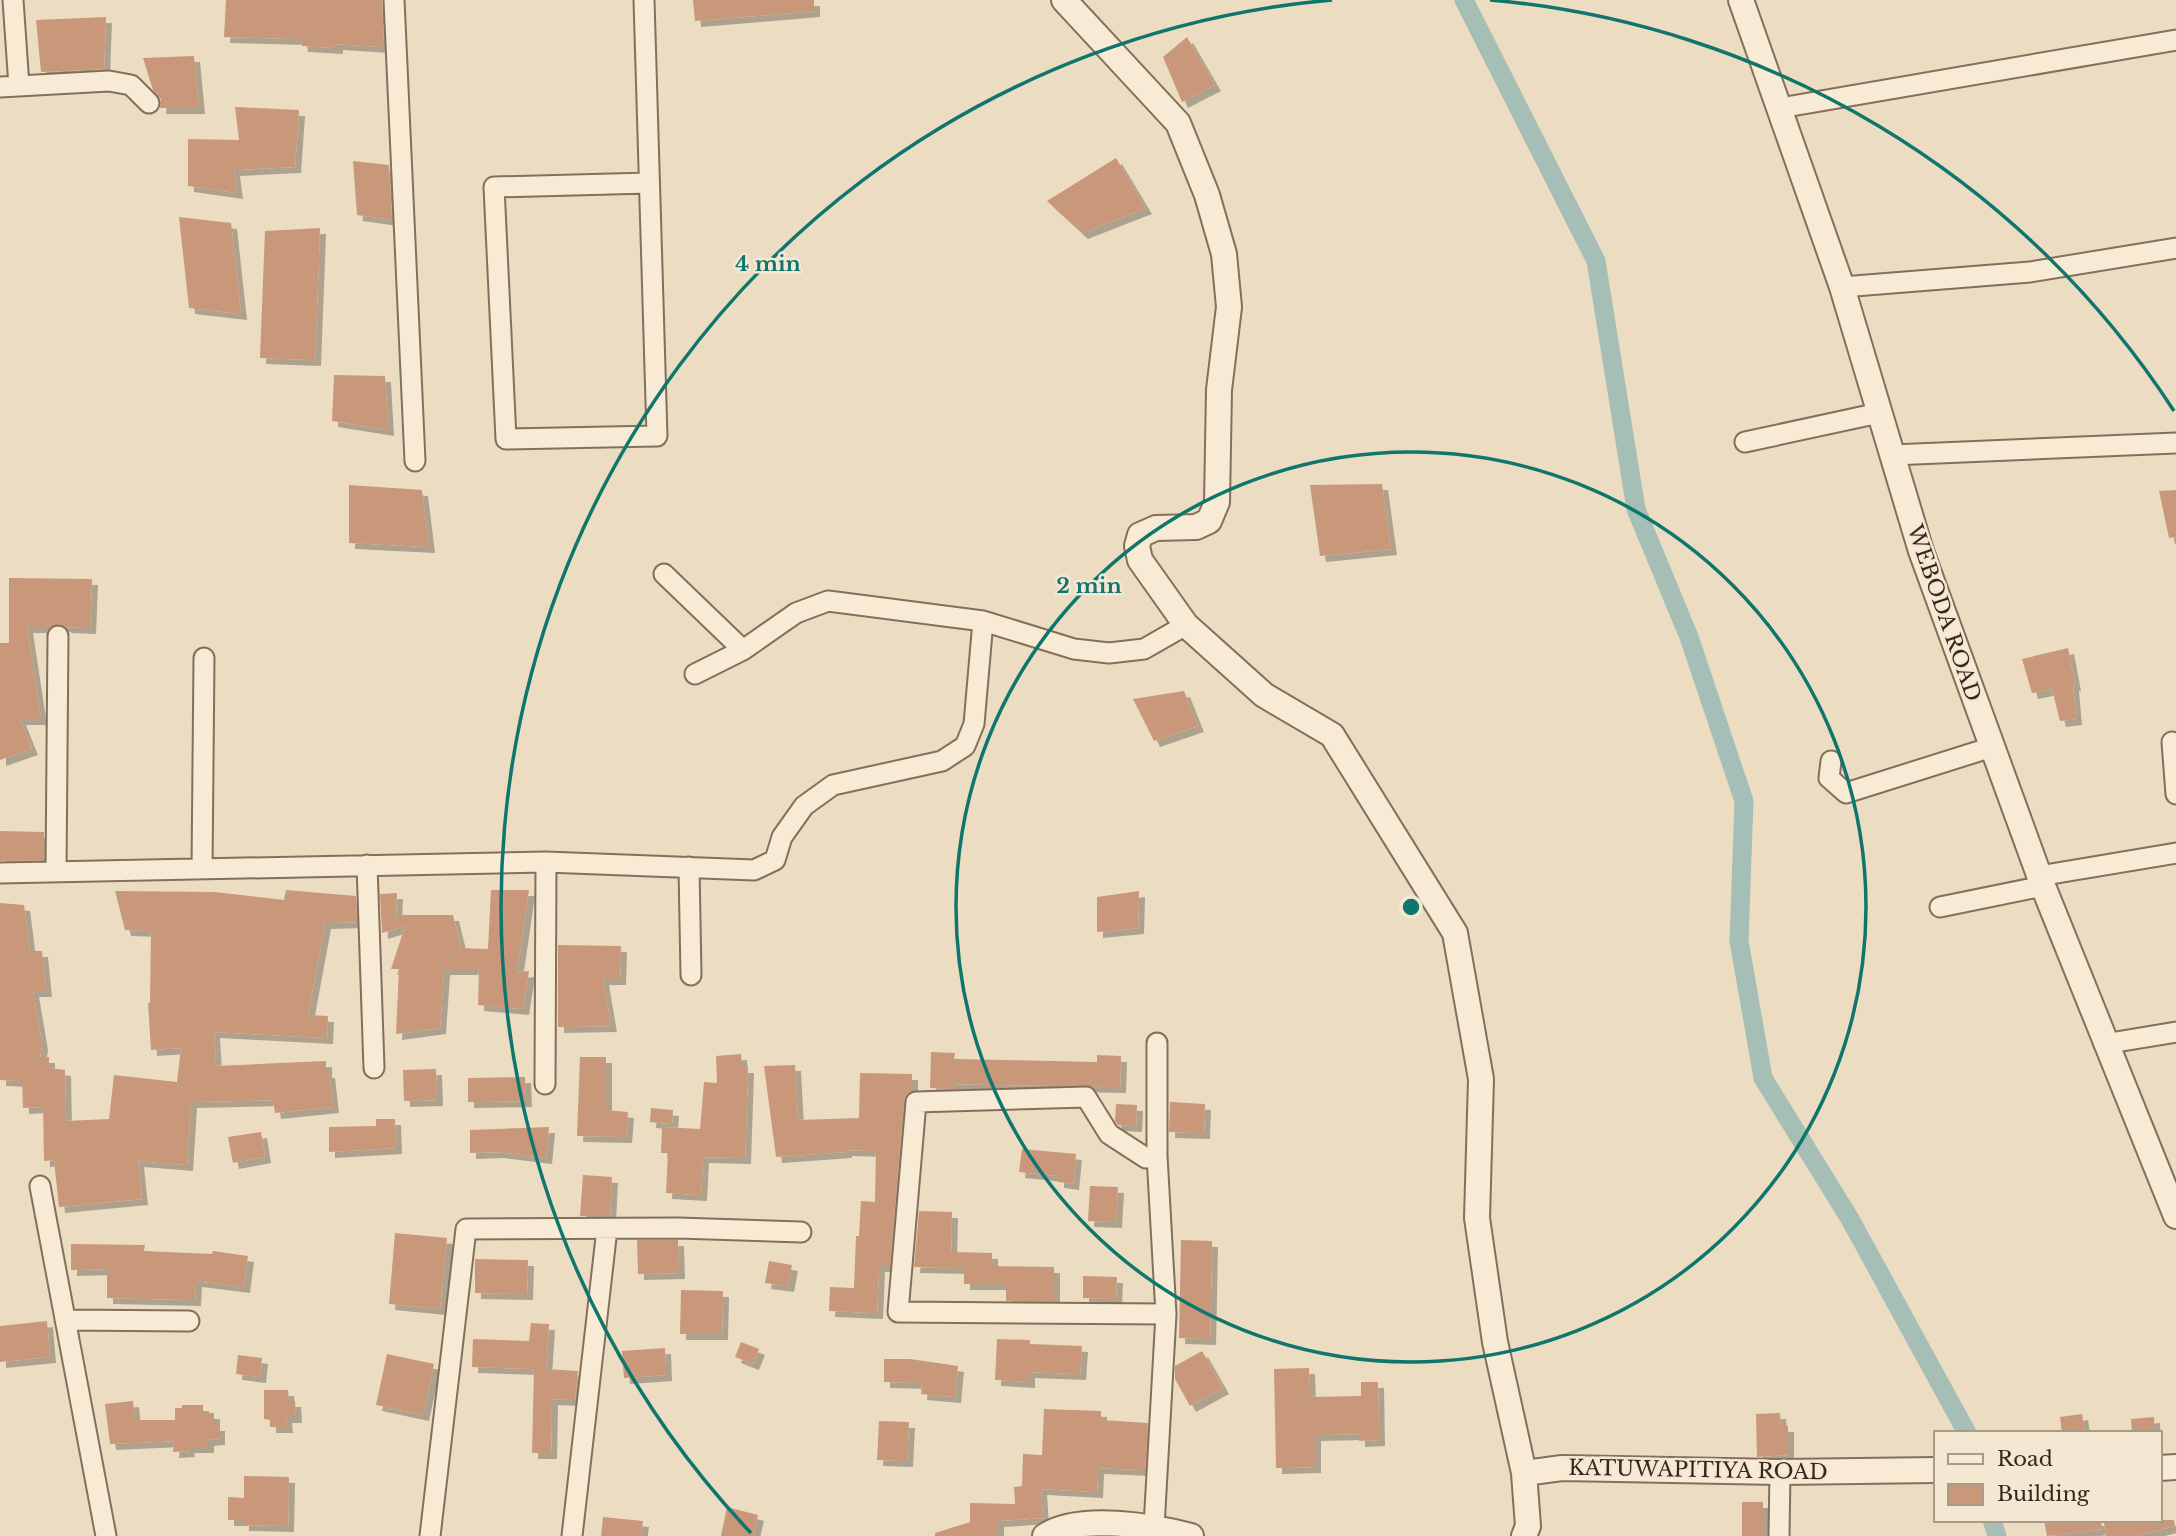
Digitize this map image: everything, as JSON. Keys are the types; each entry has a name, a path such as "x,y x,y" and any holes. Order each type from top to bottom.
{"street":[{"path":"13,0 10,86 109,81 131,85 149,103"},
{"path":"394,0 415,461"},
{"path":"644,0 657,436 506,439 494,187 649,183"},
{"path":"1064,0 1178,123 1207,195 1224,254 1229,307 1219,390 1217,502 1209,521 1196,527 1156,528 1140,535 1137,546 1140,560 1186,625 1264,695 1332,735 1455,933 1481,1079 1477,1218 1495,1342 1524,1473 1528,1526 1524,1536"},
{"name":"WEBODA ROAD","path":"1741,0 1842,287 1920,551 2041,881 2176,1216"},
{"path":"1780,108 2176,40"},
{"path":"1842,287 2030,272 2176,248"},
{"path":"1745,442 1879,413"},
{"path":"1892,456 2176,443"},
{"path":"664,574 743,650"},
{"path":"695,674 743,650 796,613 828,601 983,621 1074,649 1109,653 1144,649 1186,625"},
{"path":"0,873 546,862 754,870 775,860 782,838 804,806 833,785 942,761 965,746 974,724 983,621"},
{"path":"56,872 58,636"},
{"path":"202,869 204,659"},
{"path":"2172,742 2176,794"},
{"path":"1831,761 1829,778 1846,793 1992,747"},
{"path":"1940,907 2041,881 2176,852"},
{"path":"545,1084 546,862"},
{"path":"367,865 374,1068"},
{"path":"689,867 691,975"},
{"path":"2105,1044 2176,1032"},
{"path":"1154,1527 1166,1314 1157,1156 1157,1044"},
{"path":"1157,1156 1146,1158 1109,1134 1086,1097 916,1102 898,1312 1166,1314"},
{"path":"40,1186 106,1536"},
{"path":"430,1536 466,1229 678,1228 801,1232"},
{"path":"572,1536 607,1229"},
{"path":"65,1320 188,1321"},
{"name":"KATUWAPITIYA ROAD","path":"1524,1473 1562,1468 1780,1472 1934,1470"},
{"path":"1779,1536 1780,1472"},
{"path":"1045,1536 1073,1524 1089,1523 1154,1527 1191,1536"}],"building":[{"path":"226,0 382,0 384,47 337,44 337,48 302,46 301,39 224,37"},
{"path":"693,0 814,0 814,11 695,21"},
{"path":"106,17 104,69 41,72 36,20"},
{"path":"1187,37 1215,85 1182,102 1163,57"},
{"path":"194,56 199,108 160,108 161,99 153,90 143,58"},
{"path":"235,107 299,110 295,167 234,170 237,193 188,186 188,139 239,140"},
{"path":"1116,158 1146,208 1082,233 1047,201"},
{"path":"353,161 389,165 392,220 357,215"},
{"path":"179,217 231,223 241,314 189,308"},
{"path":"320,228 315,360 260,358 265,231"},
{"path":"334,375 385,376 388,430 332,421"},
{"path":"1382,484 1391,549 1320,556 1310,485"},
{"path":"349,485 422,490 429,547 349,543"},
{"path":"2176,490 2176,537 2169,538 2159,491"},
{"path":"9,578 92,579 90,628 59,624 50,627 27,627 41,719 20,719 32,749 0,760 0,643 9,643"},
{"path":"2068,648 2075,685 2076,719 2060,721 2052,689 2032,693 2022,659"},
{"path":"1184,691 1198,726 1154,741 1133,699"},
{"path":"0,831 44,832 44,860 0,861"},
{"path":"286,890 356,896 357,922 325,923 308,1015 328,1016 327,1038 214,1032 216,1066 326,1061 333,1107 275,1113 273,1100 191,1102 187,1165 138,1161 142,1199 59,1207 54,1160 44,1161 43,1107 23,1108 22,1081 0,1080 0,903 24,905 30,951 42,951 46,991 33,991 42,1044 40,1057 49,1057 49,1068 65,1070 66,1121 109,1119 114,1075 177,1082 181,1048 151,1050 148,1003 151,931 125,930 115,891 215,892 284,900"},
{"path":"491,890 529,890 517,972 529,971 523,1009 478,1005 479,969 444,969 440,1028 396,1034 399,969 391,969 405,926 382,933 380,894 397,893 396,915 453,915 461,948 488,949"},
{"path":"1139,891 1138,928 1097,932 1097,897"},
{"path":"558,945 621,946 620,979 603,979 611,1026 558,1027"},
{"path":"931,1052 955,1053 954,1059 1097,1062 1097,1055 1121,1056 1120,1087 953,1084 953,1089 930,1088"},
{"path":"741,1054 742,1067 748,1067 745,1158 703,1157 701,1195 666,1193 668,1153 661,1153 662,1127 700,1129 704,1082 717,1083 716,1056"},
{"path":"580,1057 606,1057 606,1110 628,1112 626,1137 577,1136"},
{"path":"795,1065 798,1120 859,1118 860,1073 912,1074 912,1091 906,1095 904,1101 890,1266 879,1266 877,1313 829,1311 830,1287 854,1288 856,1236 859,1236 861,1201 875,1202 876,1151 846,1150 776,1157 764,1066"},
{"path":"436,1069 437,1100 404,1101 403,1070"},
{"path":"525,1077 526,1101 468,1102 468,1078"},
{"path":"1170,1102 1205,1104 1204,1133 1169,1132"},
{"path":"1116,1104 1137,1105 1136,1126 1118,1125 1115,1121"},
{"path":"651,1108 673,1110 672,1124 650,1122"},
{"path":"376,1119 395,1119 396,1148 329,1152 329,1127 376,1126"},
{"path":"549,1127 546,1158 497,1152 470,1153 470,1130"},
{"path":"261,1132 265,1157 233,1163 228,1137"},
{"path":"1022,1149 1076,1154 1073,1184 1058,1182 1058,1176 1019,1172"},
{"path":"583,1175 612,1177 610,1216 580,1216"},
{"path":"1090,1186 1118,1187 1116,1222 1088,1221"},
{"path":"919,1211 952,1212 951,1252 992,1253 992,1266 1054,1267 1054,1301 1006,1301 1006,1284 964,1284 964,1268 914,1267"},
{"path":"395,1233 447,1238 440,1309 389,1304"},
{"path":"637,1240 678,1240 679,1273 638,1274"},
{"path":"1181,1240 1212,1241 1210,1339 1179,1338"},
{"path":"71,1244 145,1245 144,1251 212,1254 213,1251 248,1256 244,1287 196,1281 195,1300 107,1298 107,1269 71,1270"},
{"path":"475,1259 528,1260 527,1294 475,1293"},
{"path":"769,1261 792,1265 788,1286 765,1283"},
{"path":"1083,1276 1117,1277 1116,1299 1083,1298"},
{"path":"681,1290 723,1291 722,1334 680,1334"},
{"path":"47,1321 50,1357 0,1362 0,1326"},
{"path":"531,1323 549,1324 546,1369 578,1371 575,1400 552,1399 551,1453 532,1453 534,1369 472,1367 473,1339 529,1341"},
{"path":"997,1339 1030,1340 1030,1344 1082,1346 1080,1374 1029,1372 1029,1382 995,1380"},
{"path":"741,1342 759,1349 753,1364 735,1357"},
{"path":"665,1348 666,1375 624,1378 622,1351"},
{"path":"1202,1351 1223,1388 1190,1406 1175,1379 1175,1366"},
{"path":"387,1354 434,1364 423,1415 376,1405"},
{"path":"238,1355 262,1358 260,1377 236,1374"},
{"path":"884,1359 910,1359 958,1366 955,1397 921,1394 922,1383 884,1382"},
{"path":"1309,1368 1310,1397 1361,1396 1361,1382 1378,1382 1379,1440 1359,1441 1359,1434 1315,1435 1315,1467 1276,1468 1274,1369"},
{"path":"264,1390 288,1390 289,1401 295,1401 296,1417 286,1417 287,1427 270,1427 270,1420 264,1419"},
{"path":"133,1401 135,1420 175,1420 175,1408 182,1408 182,1405 203,1405 203,1413 214,1413 214,1425 219,1425 219,1439 208,1440 208,1447 188,1447 189,1451 173,1452 174,1441 110,1444 105,1404"},
{"path":"1044,1409 1101,1411 1101,1420 1148,1423 1145,1470 1098,1468 1097,1492 1041,1489 1043,1518 998,1521 998,1536 935,1536 935,1533 970,1522 970,1503 1015,1504 1014,1487 1022,1486 1023,1454 1042,1455"},
{"path":"1780,1413 1781,1426 1788,1426 1788,1455 1757,1457 1756,1414"},
{"path":"2082,1414 2085,1431 2062,1431 2060,1417"},
{"path":"2154,1417 2155,1431 2132,1431 2131,1419"},
{"path":"879,1421 909,1422 907,1461 877,1460"},
{"path":"244,1476 289,1477 288,1526 243,1525 243,1520 228,1520 228,1497 244,1498"},
{"path":"1742,1502 1763,1502 1763,1536 1742,1536"},
{"path":"727,1507 758,1515 753,1536 721,1536"},
{"path":"603,1517 643,1521 641,1536 601,1536"},
{"path":"2174,1520 2175,1526 2134,1536 2106,1536 2104,1523"},
{"path":"2044,1522 2101,1522 2102,1529 2047,1536"}],"waterway":[{"path":"1464,0 1596,261 1636,509 1689,637 1744,801 1739,941 1763,1078 1850,1219 1966,1431"},
{"path":"1993,1522 1997,1536"}]}
